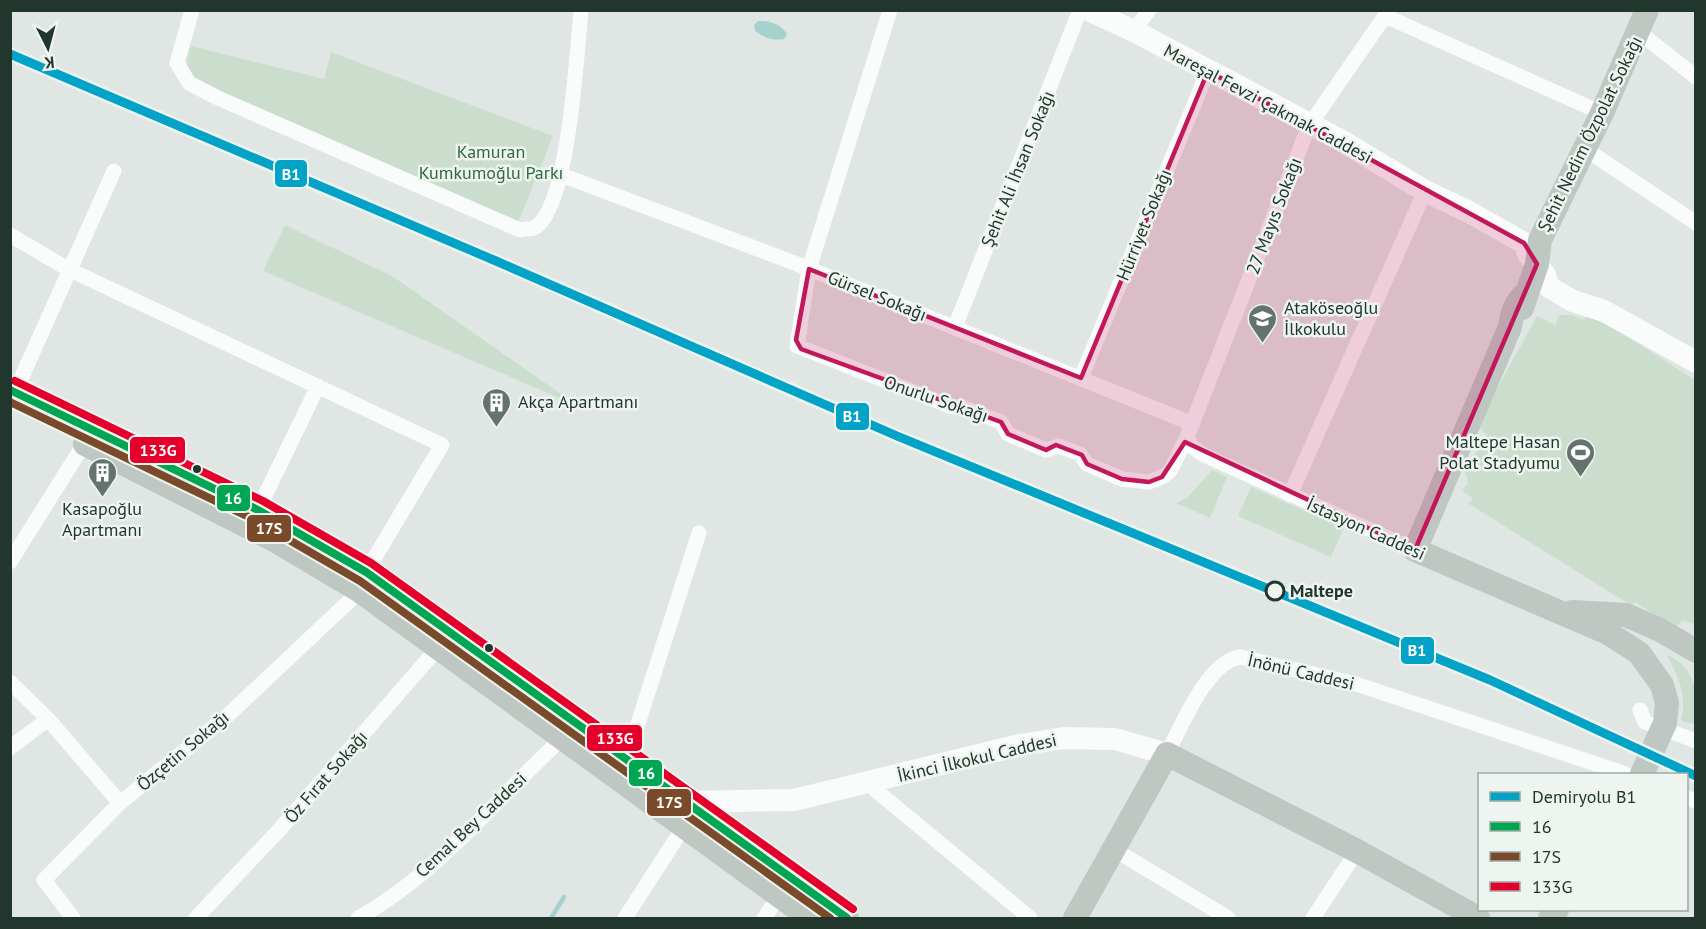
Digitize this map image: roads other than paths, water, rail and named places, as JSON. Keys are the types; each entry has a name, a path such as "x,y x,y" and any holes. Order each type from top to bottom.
{"main road":[{"name":"Şehit Nedim Özpolat Sokağı","path":"1415,550 1510,327 1515,323 1526,300 1526,292 1537,264 1540,240 1585,149 1643,22"},
{"path":"12,396 84,444 274,540 363,582"},
{"path":"12,396 258,510 445,640 570,731 683,828 810,918"},
{"name":"İstasyon Caddesi","path":"1415,550 1608,633 1639,653 1652,667 1662,685 1667,703 1665,723 1642,773"},
{"path":"1554,611 1626,615 1660,630 1695,651"},
{"path":"570,731 626,761 687,802 847,918"},
{"name":"İnönü Caddesi","path":"1075,918 1167,754"},
{"name":"İkinci İlkokul Caddesi","path":"1167,754 1357,851 1478,918"}],"street":[{"path":"192,10 177,63 189,83 218,98 520,230 534,228 542,220 549,207 559,174 570,131 580,10"},
{"path":"809,268 890,10"},
{"name":"Şehit Ali İhsan Sokağı","path":"955,327 1080,10"},
{"name":"Mareşal Fevzi Çakmak Caddesi","path":"1088,10 1134,31 1309,126 1342,141 1445,202 1470,228 1537,264"},
{"path":"1134,31 1149,10"},
{"path":"1387,13 1602,113"},
{"name":"27 Mayıs Sokağı","path":"1190,431 1309,126 1387,13"},
{"path":"1643,22 1695,77"},
{"name":"Hürriyet Sokağı","path":"1081,378 1208,71"},
{"path":"1585,149 1695,224"},
{"path":"12,396 114,171"},
{"name":"Gürsel Sokağı","path":"559,174 809,268 1081,378 1190,431"},
{"path":"1290,495 1425,191"},
{"path":"10,235 68,269 318,386 258,510"},
{"path":"1537,264 1549,287 1573,302 1604,311 1695,363"},
{"name":"Onurlu Sokağı","path":"809,268 796,340 801,349 950,406 962,407 1001,422 1008,434 1046,450 1059,446 1080,454 1087,464 1122,479 1149,482 1162,477 1170,471 1190,431"},
{"name":"Özçetin Sokağı","path":"73,918 44,880 120,803 226,717 363,582 442,445 318,386"},
{"name":"İstasyon Caddesi","path":"1190,431 1191,446 1196,451 1415,550"},
{"path":"10,561 84,444"},
{"path":"626,761 699,533"},
{"name":"Öz Fırat Sokağı","path":"196,918 281,828 445,640"},
{"name":"İnönü Caddesi","path":"1167,754 1212,675 1224,662 1240,657 1356,684 1623,773"},
{"path":"10,682 48,719 120,803"},
{"path":"1640,710 1645,722 1695,741"},
{"path":"10,748 48,719"},
{"name":"Cemal Bey Caddesi","path":"362,918 392,897 442,855 570,731"},
{"name":"İkinci İlkokul Caddesi","path":"687,802 794,800 1020,745 1064,738 1115,739 1167,754"},
{"path":"867,783 1030,918"},
{"path":"625,918 683,828"},
{"path":"1113,849 1228,918"},
{"path":"1313,918 1357,851"},
{"path":"764,918 773,905"}],"water":[{"path":"758,21 774,23 787,34 784,39 776,40 765,37 755,31 754,25"}],"waterway":[{"path":"551,918 564,897"}],"rail line":[{"name":"B1","path":"10,54 496,261 897,436 1490,680 1696,776"}],"place":[{"name":"Ataköseoğlu İlkokulu","path":"1263,344"},
{"name":"Akça Apartmanı","path":"497,428"},
{"name":"Maltepe Hasan Polat Stadyumu","path":"1581,478"},
{"name":"Kasapoğlu Apartmanı","path":"102,498"},
{"name":"Maltepe","path":"1275,591"}],"park label":[{"name":"Kamuran Kumkumoğlu Parkı","path":"491,162"}]}
